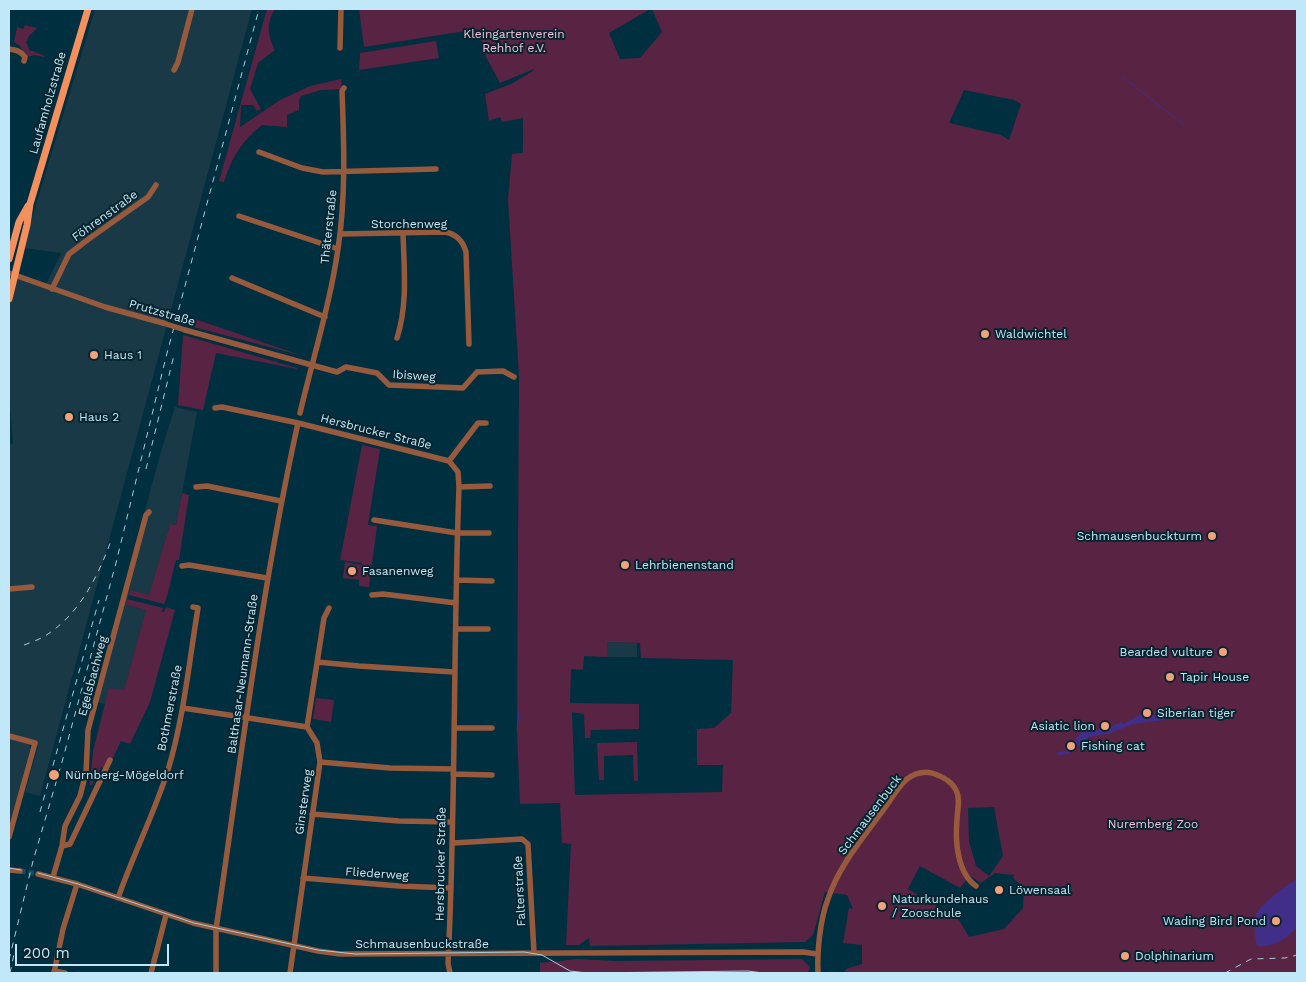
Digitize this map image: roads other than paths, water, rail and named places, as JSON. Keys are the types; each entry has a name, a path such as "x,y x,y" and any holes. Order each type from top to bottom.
{"main road":[{"name":"Laufamholzstraße","path":"9,299 11,274 27,226 30,204 88,9"},
{"name":"Laufamholzstraße","path":"9,259 19,222 30,204"}],"street":[{"path":"174,70 178,62 192,9"},
{"path":"340,48 341,9"},
{"path":"9,49 15,49 22,53 25,57 24,60"},
{"name":"Thäterstraße","path":"311,366 325,317 340,234 343,172 342,91 344,88"},
{"path":"259,152 302,168 323,172 436,169"},
{"name":"Föhrenstraße","path":"52,289 69,254 148,197 156,185"},
{"path":"239,216 338,249"},
{"path":"397,338 401,327 405,291 403,233"},
{"name":"Storchenweg","path":"340,234 450,233 458,238 464,246 470,344"},
{"name":"Prutzstraße","path":"11,274 105,307 311,366"},
{"path":"232,278 325,317"},
{"path":"300,413 311,366"},
{"name":"Ibisweg","path":"311,366 337,372 346,367 377,372 389,385 419,387 463,388 477,372 503,371 514,377"},
{"name":"Hersbrucker Straße","path":"215,408 222,407 298,423 449,462 458,472 453,844 448,963 450,973"},
{"name":"Balthasar-Neumann-Straße","path":"216,973 216,929 267,578 298,423"},
{"path":"449,462 478,423 486,423"},
{"path":"196,487 207,486 281,501"},
{"path":"459,487 490,486"},
{"name":"Egelsbachweg","path":"52,877 62,846 65,826 80,796 86,773 88,730 146,514 150,512"},
{"path":"374,520 457,533 489,533"},
{"path":"182,566 189,565 267,578"},
{"path":"457,580 492,581"},
{"path":"9,589 32,587"},
{"path":"372,595 383,594 456,603"},
{"name":"Bothmerstraße","path":"118,898 168,768 183,708 198,608 193,607"},
{"path":"183,708 307,727 324,618 329,608"},
{"path":"456,629 488,629"},
{"path":"317,662 454,672"},
{"name":"Ginsterweg","path":"290,973 320,762 317,743 307,727"},
{"path":"454,728 492,728"},
{"path":"9,736 35,743 9,837"},
{"path":"62,846 70,844 110,760"},
{"path":"320,762 492,775"},
{"name":"Schmausenbuck","path":"818,973 817,954 826,903 833,885 853,852 906,780 916,773 930,773 945,778 957,790 959,802 956,822 959,860 968,880 976,886"},
{"path":"312,814 399,821 452,822"},
{"name":"Falterstraße","path":"453,844 522,839 528,844 534,953"},
{"path":"9,870 20,871"},
{"name":"Schmausenbuckstraße","path":"38,874 77,884 166,915 216,929 294,946 345,954 803,952 817,954"},
{"name":"Fliederweg","path":"303,878 399,886 451,888"},
{"path":"65,973 54,972 63,929 77,884"},
{"path":"151,973 166,915"}],"waterway":[{"path":"1123,77 1184,125"},
{"path":"517,730 519,711"}],"tunnel":[{"path":"20,871 38,874"}],"tram line":[{"path":"9,868 21,870"},
{"path":"38,873 78,884 194,923 318,950 355,954 524,952 542,955 570,971 587,973 748,971 763,973"}],"railway":[{"path":"9,960 33,861 116,563 166,357 259,9"},
{"path":"146,469 174,355"},
{"path":"24,645 45,636 70,615 88,591 112,538"},
{"path":"40,812 99,600"},
{"path":"10,973 14,954"},
{"path":"1225,973 1251,959 1285,958 1297,955"}],"place":[{"name":"Waldwichtel","path":"985,334"},
{"name":"Haus 1","path":"94,355"},
{"name":"Haus 2","path":"69,417"},
{"name":"Schmausenbuckturm","path":"1212,536"},
{"name":"Lehrbienenstand","path":"625,565"},
{"name":"Fasanenweg","path":"352,571"},
{"name":"Bearded vulture","path":"1223,652"},
{"name":"Tapir House","path":"1170,677"},
{"name":"Siberian tiger","path":"1147,713"},
{"name":"Asiatic lion","path":"1105,726"},
{"name":"Fishing cat","path":"1071,746"},
{"name":"Nürnberg-Mögeldorf","path":"54,775"},
{"name":"Löwensaal","path":"999,890"},
{"name":"Naturkundehaus / Zooschule","path":"882,906"},
{"name":"Wading Bird Pond","path":"1276,921"},
{"name":"Dolphinarium","path":"1125,956"}],"park label":[{"name":"Kleingartenverein Rehhof e.V.","path":"514,41"},
{"name":"Nuremberg Zoo","path":"1153,824"}]}
